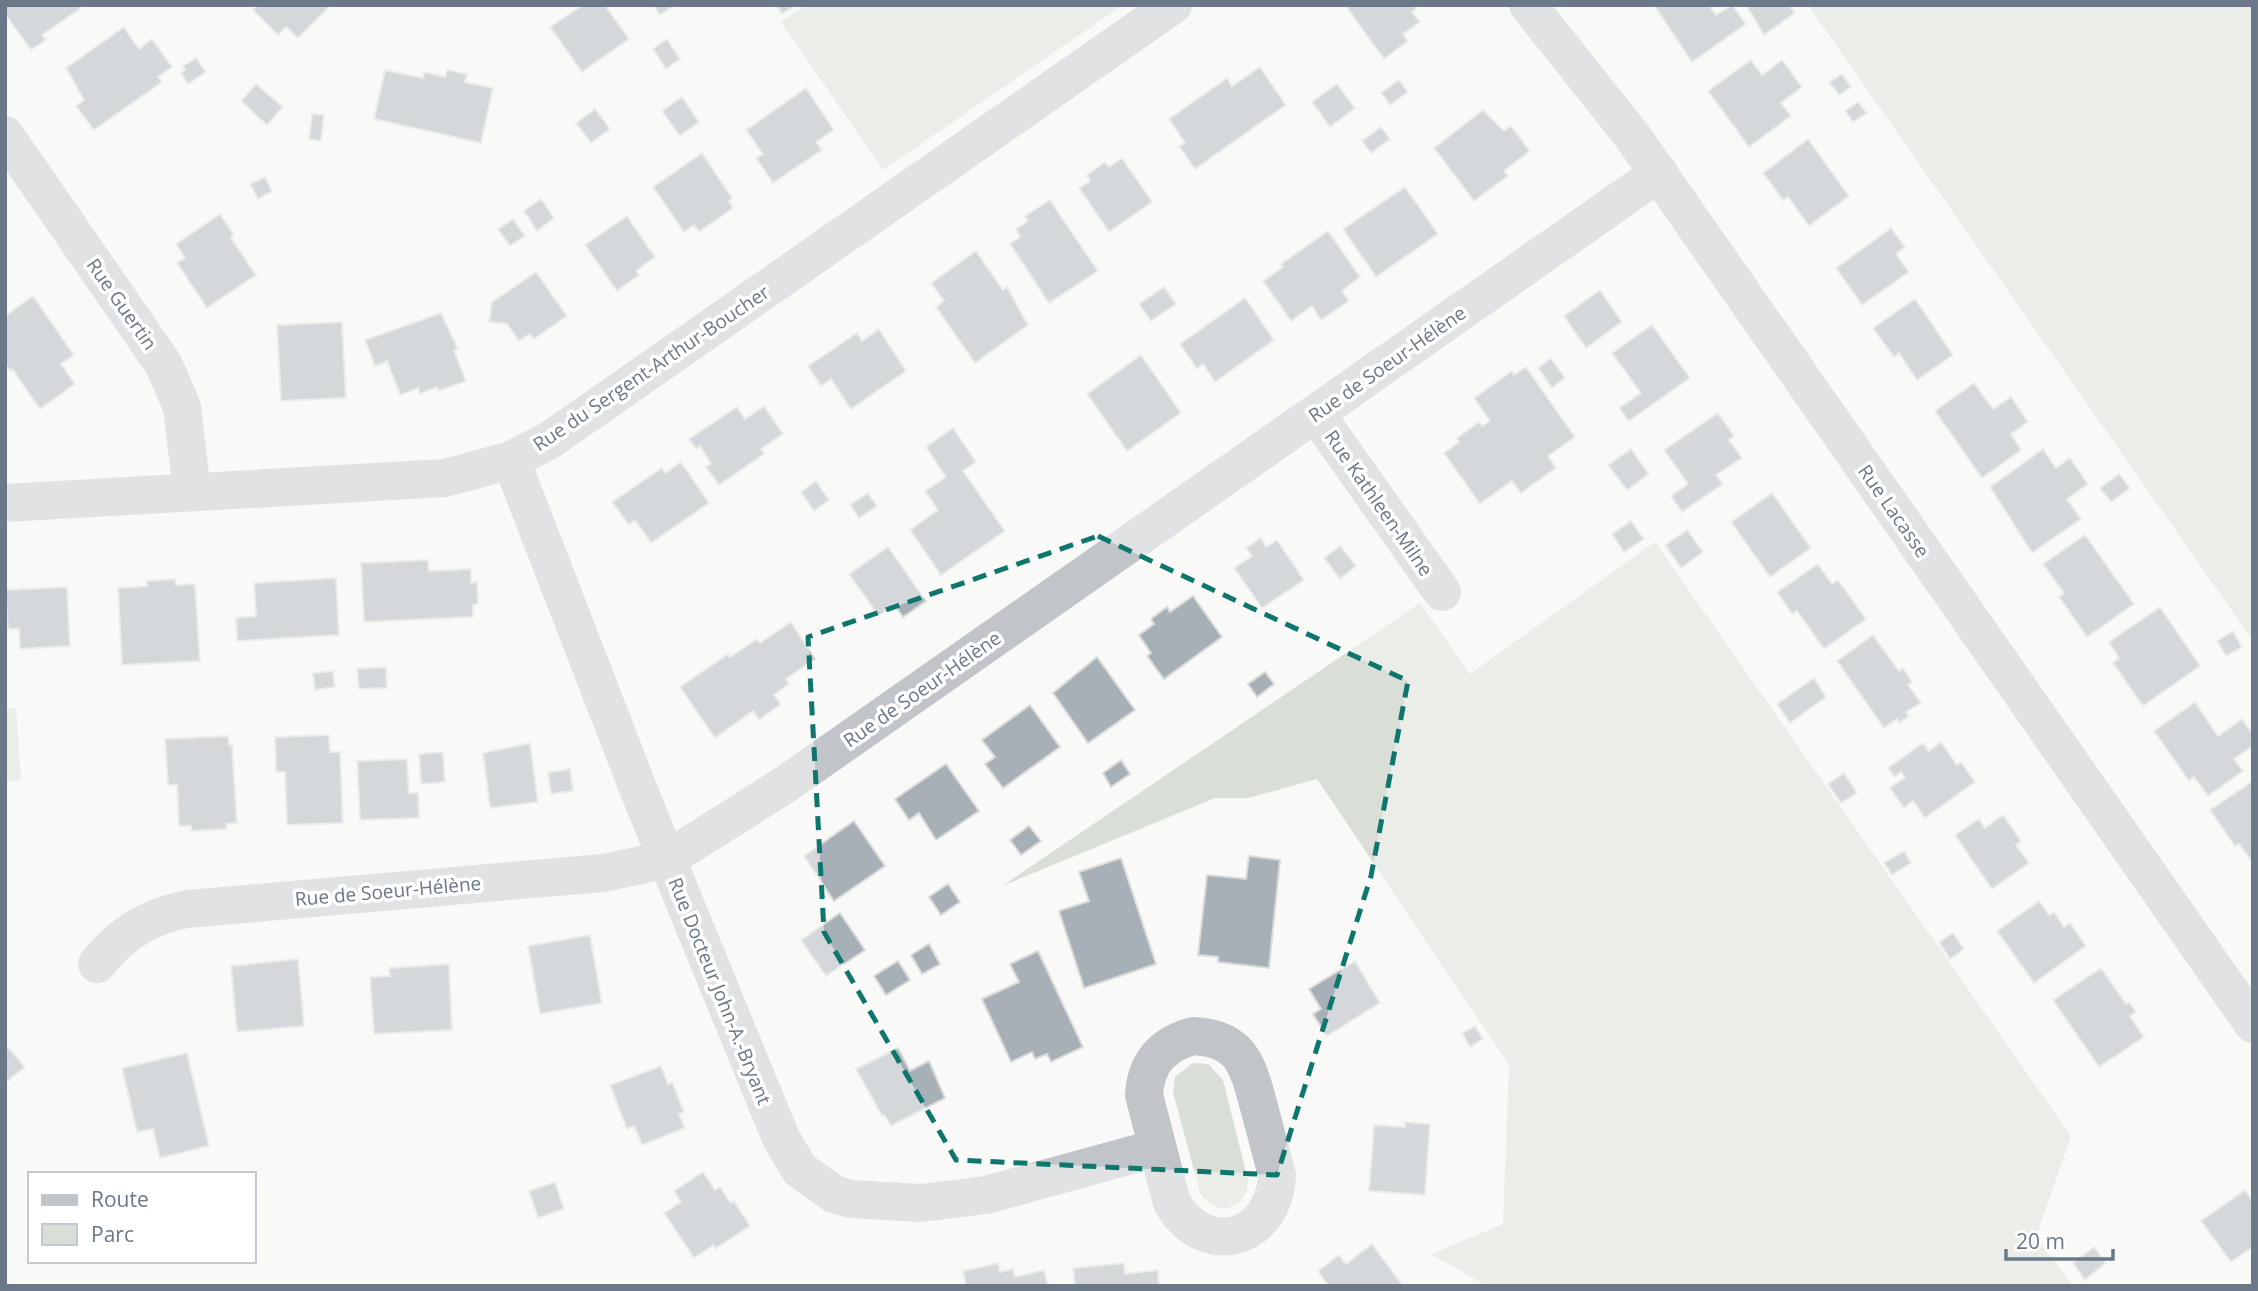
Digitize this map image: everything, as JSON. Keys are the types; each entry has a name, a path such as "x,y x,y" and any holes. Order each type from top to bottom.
{"street":[{"name":"Rue du Sergent-Arthur-Boucher","path":"5,503 445,478 511,460 550,440 1173,5"},
{"name":"Rue Lacasse","path":"1528,5 1613,111 1658,173 2253,1024"},
{"name":"Rue Guertin","path":"5,135 170,375 187,430 192,492"},
{"name":"Rue de Soeur-Hélène","path":"97,964 127,933 145,922 187,909 603,873 665,858 783,786 1658,173"},
{"name":"Rue Kathleen-Milne","path":"1316,414 1442,592"},
{"name":"Rue Docteur John-A.-Bryant","path":"511,460 665,858 781,1138 800,1170 825,1189 851,1199 921,1203 956,1201 1157,1149"},
{"path":"1210,1037 1225,1043 1239,1054 1248,1068 1277,1175 1276,1192 1270,1209 1259,1223 1245,1232 1228,1237 1210,1236 1194,1229 1181,1218 1172,1203 1157,1149 1144,1095 1145,1078 1151,1063 1162,1049 1185,1038 1210,1037"}],"highlighted area":[{"path":"1098,536 1408,681 1371,876 1277,1175 956,1160 824,932 808,637"}],"green space":[{"path":"806,5 1123,5 883,170 781,22"},
{"path":"1808,5 2253,5 2253,641"},
{"path":"1655,542 2071,1136 2036,1237 2073,1286 1487,1286 1431,1254 1503,1224 1509,1065 1317,779 1248,798 1215,798 1002,886 1420,603 1470,674"},
{"path":"16,708 21,780 5,782 5,709"},
{"path":"1193,1063 1208,1064 1223,1080 1248,1180 1243,1198 1230,1207 1214,1206 1200,1193 1173,1092 1175,1077"}],"building":[{"path":"5,5 80,5 81,8 42,35 46,40 31,50 5,14"},
{"path":"258,5 331,5 298,38 286,27 278,35 253,10"},
{"path":"583,5 605,5 629,39 582,72 550,27"},
{"path":"653,5 675,5 660,15"},
{"path":"776,5 796,5 782,14"},
{"path":"1345,5 1413,5 1416,9 1412,12 1420,22 1403,34 1408,41 1384,59"},
{"path":"1654,5 1709,5 1716,15 1732,5 1746,24 1692,62"},
{"path":"1746,5 1789,5 1795,13 1764,35"},
{"path":"124,27 139,49 152,39 172,67 158,77 162,82 94,130 76,106 84,100 66,68"},
{"path":"667,39 680,59 666,69 653,49"},
{"path":"196,58 206,72 188,84 181,73 185,70 183,66"},
{"path":"1751,60 1762,75 1782,60 1802,87 1781,103 1791,116 1749,147 1708,91"},
{"path":"1260,67 1286,105 1195,169 1179,146 1185,143 1169,119 1227,78 1232,86"},
{"path":"385,70 423,78 424,72 445,77 447,70 467,74 465,82 493,88 481,143 374,119"},
{"path":"1842,74 1851,87 1839,95 1829,82"},
{"path":"1399,80 1408,92 1390,105 1381,93"},
{"path":"256,84 283,107 267,125 241,101"},
{"path":"1337,84 1355,108 1330,127 1312,102"},
{"path":"806,88 834,130 816,142 822,150 773,183 756,158 763,154 746,130"},
{"path":"682,97 699,122 680,136 662,111"},
{"path":"1858,102 1867,113 1853,122 1845,111"},
{"path":"595,109 610,129 591,143 576,123"},
{"path":"1483,110 1504,131 1511,126 1530,151 1504,171 1508,176 1474,201 1434,148"},
{"path":"312,114 324,115 321,141 309,139"},
{"path":"1381,127 1390,139 1371,153 1362,141"},
{"path":"1808,139 1849,196 1809,226 1788,197 1783,200 1763,173"},
{"path":"702,153 732,198 729,201 733,208 699,232 694,225 684,232 653,187"},
{"path":"1122,158 1152,202 1109,232 1079,188 1090,181 1087,175 1105,162 1109,167"},
{"path":"265,177 272,191 258,199 250,184"},
{"path":"1405,187 1438,234 1376,277 1343,229"},
{"path":"541,199 554,218 537,231 524,211"},
{"path":"1050,200 1098,271 1049,303 1010,244 1020,237 1016,229 1028,221 1025,216"},
{"path":"220,214 234,235 231,238 256,275 207,308 177,263 185,258 176,244"},
{"path":"627,216 655,257 636,271 639,275 617,291 585,245"},
{"path":"513,219 525,236 510,246 498,229"},
{"path":"1891,228 1905,247 1896,254 1909,272 1862,305 1836,268"},
{"path":"1328,231 1360,277 1342,291 1349,301 1321,320 1312,306 1291,321 1263,281 1283,267 1281,264"},
{"path":"976,251 1003,290 1007,287 1028,325 975,363 936,307 944,301 931,283"},
{"path":"536,272 567,316 534,339 530,334 519,341 507,324 489,322 492,302"},
{"path":"1164,287 1176,304 1151,321 1139,304"},
{"path":"1600,290 1622,322 1586,348 1564,316"},
{"path":"33,296 74,355 61,364 75,384 40,409 13,370 5,364 5,316"},
{"path":"1245,298 1274,340 1215,382 1203,364 1197,369 1180,344"},
{"path":"1915,299 1953,355 1917,380 1899,353 1894,357 1873,328"},
{"path":"441,313 458,349 454,350 466,381 439,391 437,387 420,394 418,388 400,395 387,361 375,366 365,340"},
{"path":"342,322 346,398 281,401 277,325"},
{"path":"1652,325 1690,378 1629,421 1619,408 1641,393 1612,353"},
{"path":"879,329 906,371 851,409 831,379 821,386 808,366 857,333 862,341"},
{"path":"1141,355 1181,413 1127,451 1087,394"},
{"path":"1551,358 1565,378 1552,388 1538,368"},
{"path":"1526,367 1575,437 1548,456 1556,468 1521,493 1512,481 1480,504 1444,453 1459,442 1457,438 1479,422 1482,426 1490,421 1474,398 1512,371 1514,375"},
{"path":"1974,383 1993,409 2011,397 2028,422 2011,434 2021,450 1982,478 1935,411"},
{"path":"764,406 783,434 761,449 764,454 719,485 706,467 711,464 700,446 696,449 689,439 737,407 745,419"},
{"path":"1718,413 1734,436 1729,440 1742,458 1716,475 1723,484 1682,512 1671,496 1688,484 1664,450"},
{"path":"953,428 976,462 963,471 1005,531 941,575 910,530 938,510 925,491 946,477 926,447"},
{"path":"1631,449 1649,474 1627,490 1608,465"},
{"path":"2043,449 2056,468 2070,458 2088,484 2067,499 2081,519 2032,553 1990,487"},
{"path":"681,462 709,503 651,543 635,520 629,525 612,502 662,468 665,473"},
{"path":"2119,474 2130,488 2111,502 2100,488"},
{"path":"816,481 829,500 814,511 801,492"},
{"path":"868,493 877,506 859,518 850,505"},
{"path":"1772,493 1811,548 1770,577 1731,522"},
{"path":"1631,521 1644,539 1624,552 1612,534"},
{"path":"1687,530 1703,552 1681,568 1665,545"},
{"path":"2085,535 2134,604 2087,637 2059,597 2064,593 2043,564"},
{"path":"1261,538 1266,547 1277,540 1304,580 1262,608 1234,568 1252,556 1246,548"},
{"path":"1340,546 1356,566 1340,579 1324,558"},
{"path":"888,547 926,601 903,617 894,604 878,615 849,574"},
{"path":"428,560 429,571 471,569 471,583 477,582 478,604 473,605 473,617 364,622 361,563"},
{"path":"1818,564 1832,584 1838,580 1866,619 1824,649 1797,611 1792,614 1777,592"},
{"path":"336,578 339,635 237,641 236,618 256,616 254,583"},
{"path":"175,579 176,585 195,584 200,661 122,665 118,588 147,586 146,581"},
{"path":"67,587 70,646 20,649 19,629 8,629 5,590"},
{"path":"1193,596 1222,637 1164,679 1147,656 1151,653 1139,635 1154,624 1151,619 1167,607 1170,612"},
{"path":"2160,607 2200,666 2143,706 2113,663 2119,658 2109,642"},
{"path":"791,622 815,659 786,679 789,684 774,695 781,704 759,720 753,711 715,738 680,687 728,654 730,657 757,639 760,643"},
{"path":"2233,631 2242,647 2226,656 2217,641"},
{"path":"1873,635 1899,671 1903,668 1912,682 1908,685 1921,703 1906,712 1909,716 1899,723 1897,719 1884,728 1837,661"},
{"path":"1097,657 1135,710 1088,743 1053,693"},
{"path":"386,667 387,688 359,689 357,669"},
{"path":"333,671 335,687 315,690 313,673"},
{"path":"1265,672 1274,684 1257,697 1248,684"},
{"path":"1814,678 1826,697 1790,723 1777,704"},
{"path":"2195,702 2218,736 2242,719 2253,734 2253,746 2234,759 2243,771 2208,796 2194,777 2189,781 2154,731"},
{"path":"1030,705 1060,747 1003,788 985,764 995,757 982,740"},
{"path":"329,735 330,752 340,752 343,823 287,825 285,772 276,772 275,737"},
{"path":"228,736 229,745 232,745 237,823 226,824 227,829 191,831 191,826 179,826 177,785 168,785 165,739"},
{"path":"1941,742 1957,765 1961,762 1975,782 1925,818 1913,801 1904,808 1890,788 1905,777 1901,772 1895,777 1888,768 1923,743 1929,751"},
{"path":"530,743 538,802 490,808 483,753"},
{"path":"443,752 445,782 421,784 419,754"},
{"path":"407,759 409,793 418,793 419,818 360,820 357,761"},
{"path":"1121,760 1130,774 1111,787 1103,773"},
{"path":"946,764 979,811 936,840 919,813 909,820 895,799"},
{"path":"570,769 573,791 551,794 548,772"},
{"path":"1844,773 1857,793 1841,803 1828,784"},
{"path":"2253,781 2253,863 2239,844 2235,846 2210,810"},
{"path":"2003,815 2021,841 2016,845 2029,863 1992,889 1955,835 1979,819 1985,828"},
{"path":"854,821 885,866 834,901 804,856"},
{"path":"1029,826 1041,841 1021,855 1010,840"},
{"path":"1904,851 1911,863 1892,875 1884,863"},
{"path":"1249,856 1280,860 1269,968 1218,962 1218,957 1198,955 1207,875 1246,879"},
{"path":"1121,858 1156,964 1084,988 1059,911 1089,901 1079,872"},
{"path":"948,884 960,902 941,915 929,897"},
{"path":"2039,901 2049,915 2054,912 2064,927 2070,923 2086,946 2034,983 1997,931"},
{"path":"840,913 865,950 826,976 801,940"},
{"path":"1953,933 1964,949 1950,959 1939,942"},
{"path":"590,935 602,1003 540,1014 528,946"},
{"path":"929,944 940,964 922,974 911,955"},
{"path":"1038,951 1083,1047 1051,1062 1047,1054 1035,1059 1032,1052 1011,1062 982,999 1019,982 1010,964"},
{"path":"298,959 304,1026 237,1032 231,966"},
{"path":"898,961 910,980 886,995 874,976"},
{"path":"1355,961 1380,1003 1327,1036 1313,1014 1321,1009 1309,989"},
{"path":"449,964 452,1030 374,1034 370,977 390,976 389,968"},
{"path":"2101,968 2126,1004 2129,1002 2136,1012 2130,1016 2144,1037 2099,1067 2053,1000"},
{"path":"1475,1026 1483,1039 1470,1047 1462,1033"},
{"path":"5,1044 25,1067 5,1083"},
{"path":"898,1048 910,1071 929,1061 945,1098 891,1126 884,1115 882,1116 856,1069"},
{"path":"187,1053 209,1146 160,1158 153,1129 137,1132 122,1068"},
{"path":"661,1066 668,1084 672,1082 684,1112 679,1114 685,1128 642,1145 634,1126 627,1129 610,1085"},
{"path":"1405,1122 1430,1124 1425,1195 1369,1191 1374,1125 1405,1127"},
{"path":"703,1172 715,1190 720,1187 731,1203 734,1201 750,1226 715,1249 714,1245 694,1258 664,1213 681,1202 674,1191"},
{"path":"555,1182 564,1209 538,1218 529,1191"},
{"path":"2245,1190 2253,1202 2253,1247 2231,1262 2201,1221"},
{"path":"1372,1244 1403,1286 1325,1286 1327,1284 1318,1271 1339,1255 1346,1264"},
{"path":"2094,1247 2106,1263 2085,1280 2073,1263"},
{"path":"998,1263 1000,1272 1013,1269 1015,1277 1044,1270 1048,1286 966,1286 963,1271"},
{"path":"1124,1263 1125,1274 1158,1270 1159,1286 1075,1286 1073,1268"}]}
